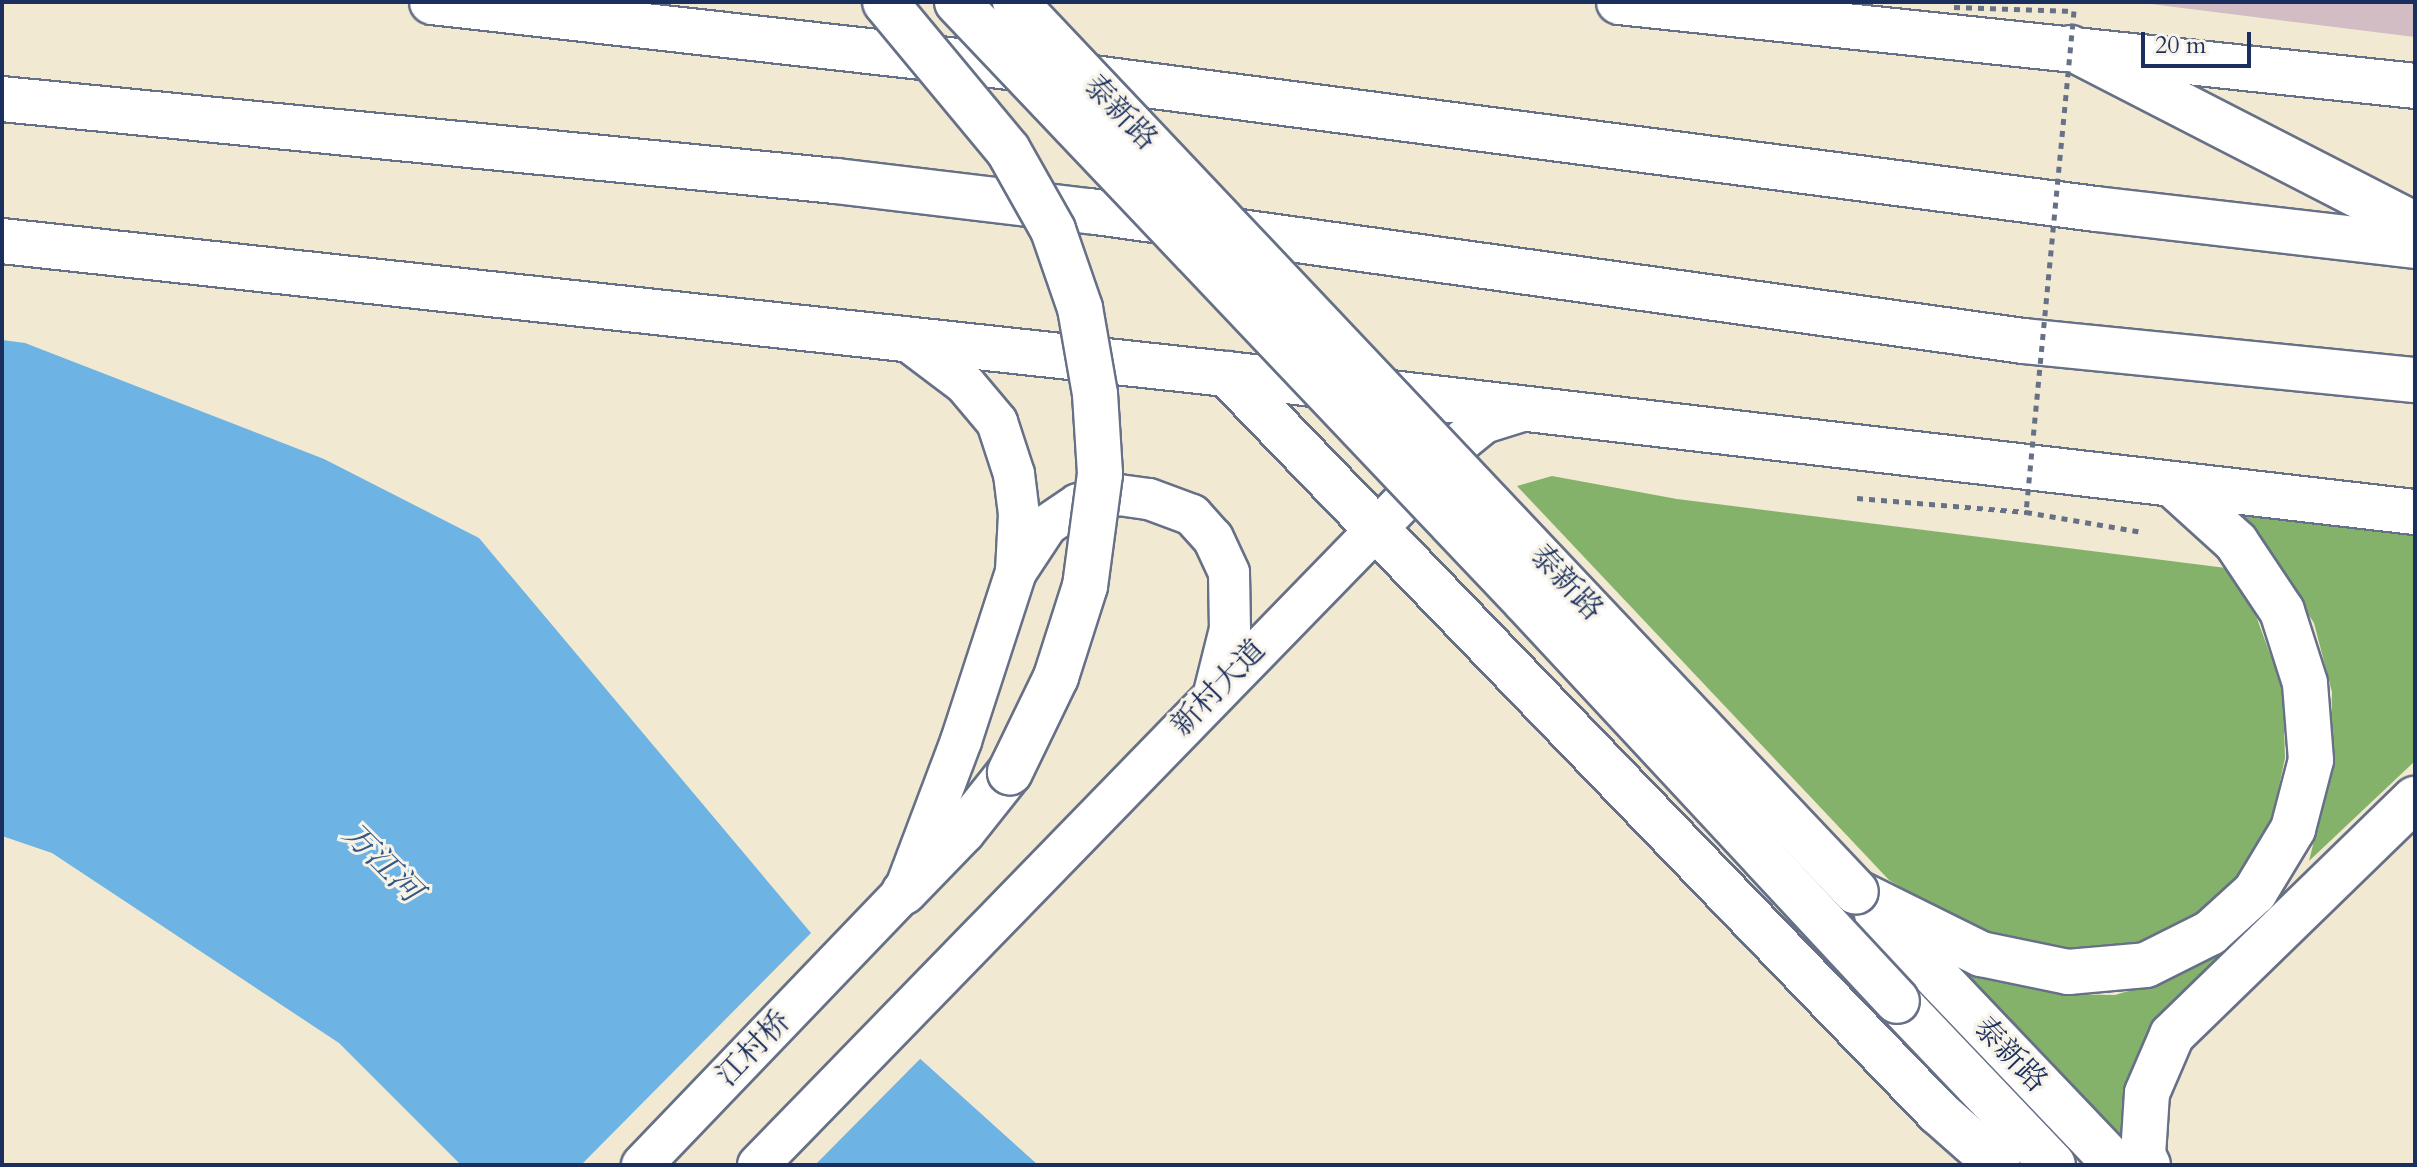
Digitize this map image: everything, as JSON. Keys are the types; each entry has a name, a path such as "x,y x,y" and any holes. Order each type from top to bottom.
{"main road":[{"path":"432,2 993,65 2096,209 2415,246"},
{"path":"885,2 1008,150 1053,230 1080,308 1095,394 1100,474 1085,586 1056,677 1010,772 963,831 904,892"},
{"name":"泰新路","path":"957,2 1525,601 2053,1165"},
{"name":"泰新路","path":"1015,2 1856,892 1934,951 2116,1165"},
{"path":"1619,2 2415,86"},
{"path":"2071,48 2415,225"},
{"path":"2,99 1010,202 2024,341 2415,380"},
{"path":"2,241 1227,374 2415,512"},
{"path":"1227,374 1938,1112 1998,1165"},
{"name":"泰新路","path":"1934,951 1981,954 2068,972 2146,965 2210,933 2255,892 2293,829 2311,760 2305,683 2282,611 2236,542 2172,484"},
{"path":"2148,1165 2143,1155 2147,1093 2172,1035 2415,799"}],"street":[{"path":"904,338 965,384 997,422 1014,474 1019,514 1016,572 961,741 904,892"},
{"name":"新村大道","path":"758,1165 1214,693 1484,423 1529,409"},
{"path":"1016,572 1047,525 1078,504 1119,495 1149,499 1192,515 1213,538 1229,573 1230,629 1214,693"},
{"name":"江村桥","path":"642,1165 904,892"}],"path":[{"path":"1954,7 2074,11 2026,512"},
{"path":"1857,498 2026,512 2142,532"}],"shaded area":[{"path":"2135,2 2415,2 2415,37"}],"green space":[{"path":"1552,476 1677,499 2226,568 2256,616 2283,689 2285,758 2271,824 2244,877 2197,919 2145,945 2089,952 2036,947 1963,925 1889,880 1517,486"},
{"path":"2220,505 2415,534 2415,761 2309,861 2330,776 2332,692 2314,623 2275,563"},
{"path":"2213,951 2222,963 2126,1094 2121,1141 1964,975 2059,994 2115,995 2175,977"}],"water":[{"name":"万江河","path":"2,340 25,343 324,459 479,538 906,1046 1038,1165 461,1165 339,1043 52,853 2,836"}],"pier":[{"path":"814,930 923,1056 815,1165 581,1165"}]}
